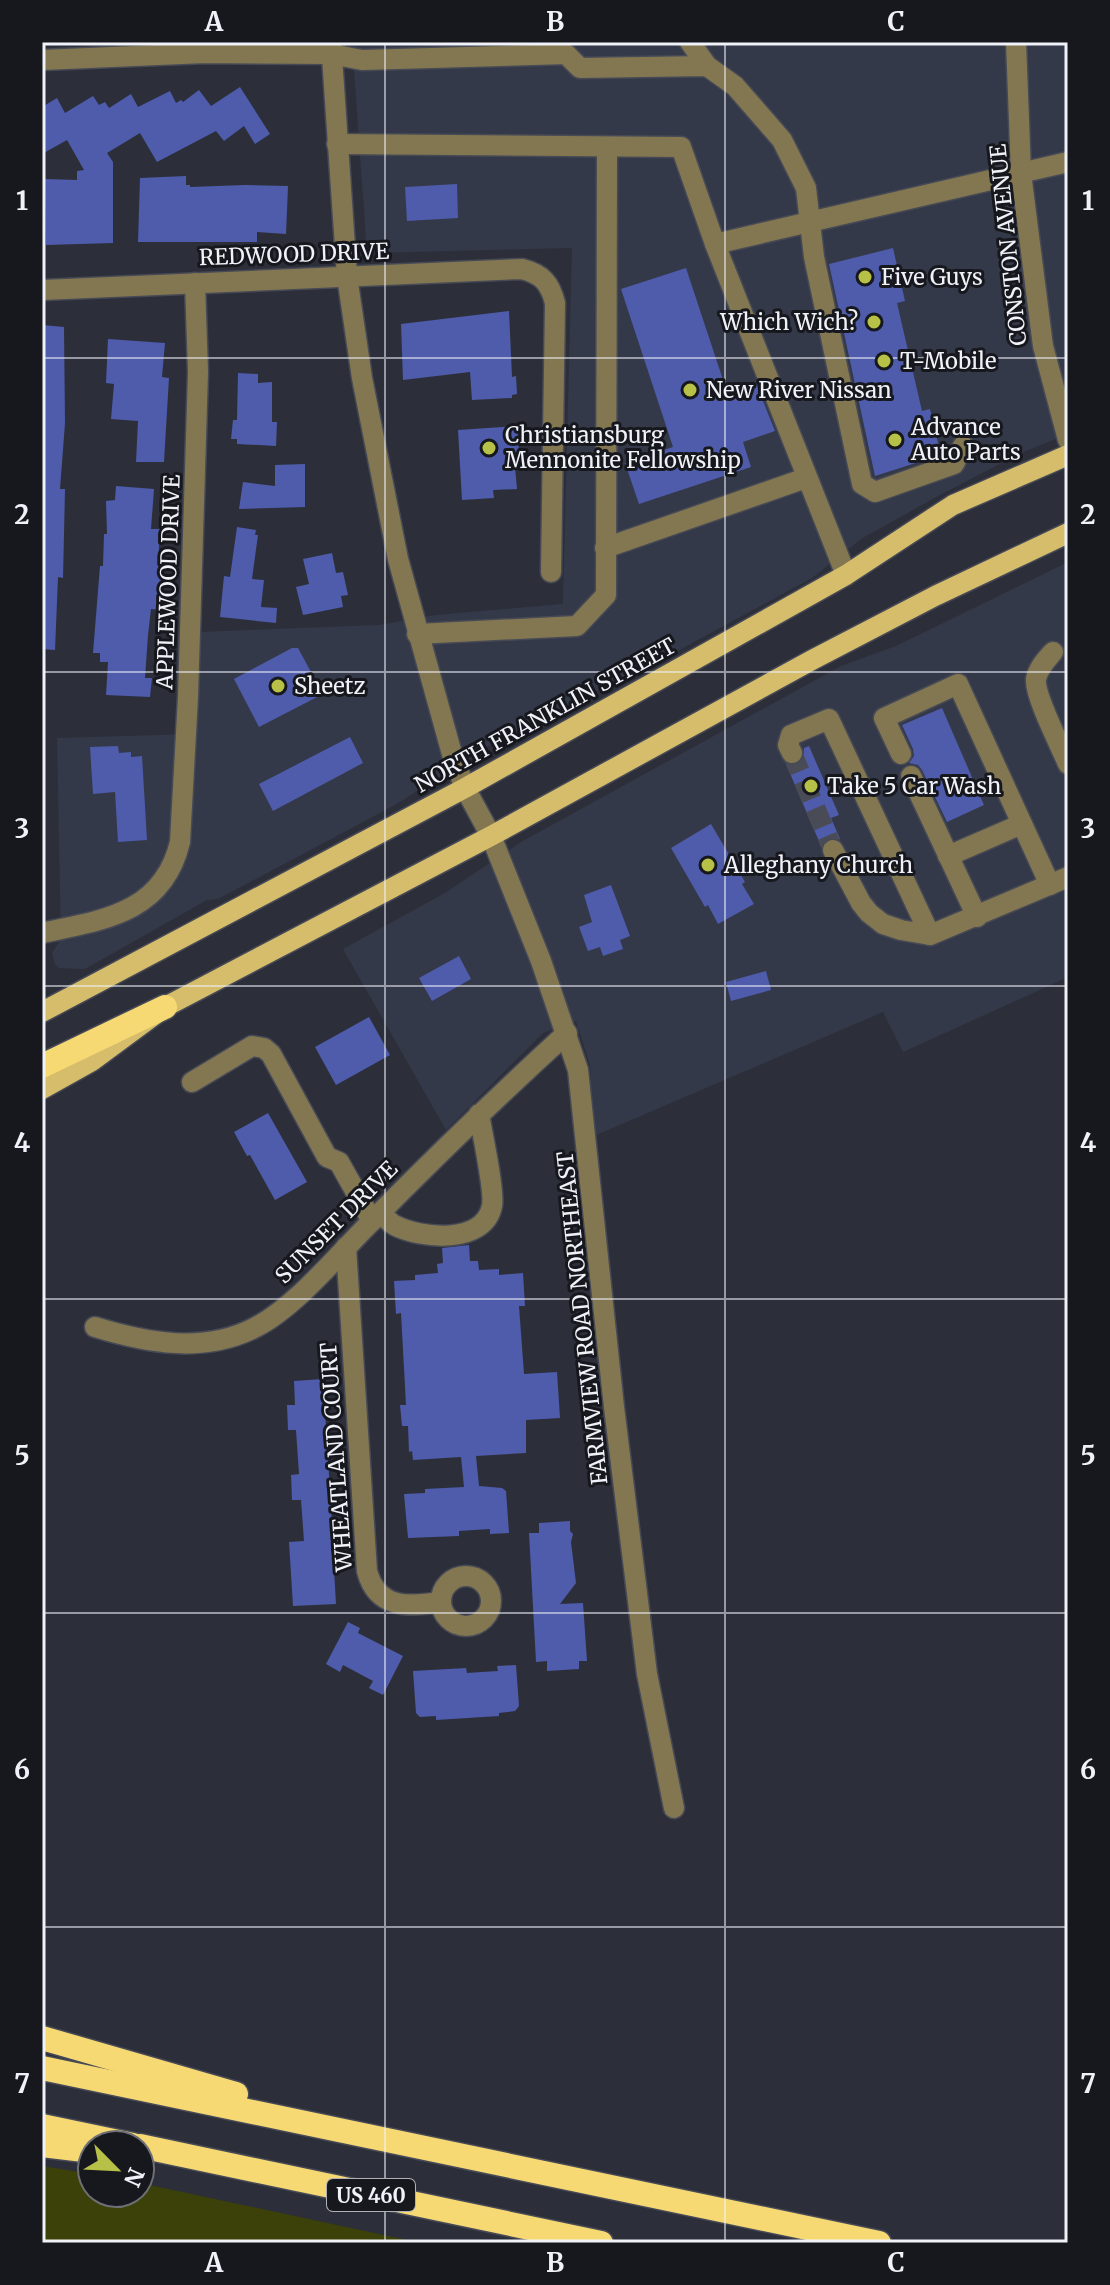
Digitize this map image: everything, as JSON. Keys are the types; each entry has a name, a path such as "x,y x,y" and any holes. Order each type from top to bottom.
{"highway":[{"path":"42,1066 165,1007"},
{"path":"42,2028 77,2048"},
{"path":"42,2038 429,2149"},
{"name":"US 460","path":"42,2068 879,2243"},
{"path":"42,2126 76,2133"},
{"path":"42,2145 76,2149"},
{"name":"US 460","path":"156,2149 601,2243"},
{"path":"156,2160 290,2178"}],"main road":[{"name":"NORTH FRANKLIN STREET","path":"43,1010 465,788 846,575 953,505 1068,455"},
{"path":"42,1089 92,1061 165,1007 491,836 812,660 1068,533"}],"street":[{"path":"690,42 707,66 735,86 782,140 806,188 814,257 862,484 875,492 954,464 963,446"},
{"name":"CONSTON AVENUE","path":"1016,42 1021,173 1043,346 1068,440"},
{"path":"42,60 331,48 362,60 566,48 580,68 707,66"},
{"name":"FARMVIEW ROAD NORTHEAST","path":"331,48 347,276 382,485 417,634 452,754 465,788 491,836 567,1033 578,1070 614,1407 647,1674 674,1808"},
{"path":"337,144 681,147 715,244 846,575"},
{"path":"417,634 577,626 606,595 607,147"},
{"path":"715,244 1068,162"},
{"name":"REDWOOD DRIVE","path":"42,290 522,269 545,279 555,303 551,572"},
{"name":"APPLEWOOD DRIVE","path":"42,933 103,920 127,910 149,897 175,861 183,813 198,372 195,283"},
{"path":"605,548 806,478"},
{"path":"1041,545 1068,547"},
{"path":"1068,735 1046,684 1047,664 1053,652 1042,664 1036,680 1038,693 1068,764"},
{"path":"833,850 869,913 883,924 930,935 1059,881 1022,824 958,684 884,718 901,754"},
{"path":"792,753 788,745 791,735 829,719 930,935"},
{"path":"911,776 977,917"},
{"path":"948,856 1022,824"},
{"name":"SUNSET DRIVE","path":"95,1327 130,1338 170,1344 215,1340 256,1327 294,1299 479,1114 567,1033"},
{"path":"192,1082 252,1046 264,1048 275,1061 327,1157 339,1162 376,1217 414,1232 436,1235 470,1232 485,1222 492,1205 479,1114"},
{"name":"WHEATLAND COURT","path":"346,1247 371,1587 384,1599 399,1605 441,1602"}],"shaded area":[{"path":"352,42 1068,42 1068,434 1021,453 938,496 861,539 812,578 672,654 498,740 395,805 218,899 207,900 85,969 59,968 52,953 61,939 57,738 195,734 199,632 379,625 436,615 563,604 572,248 367,253"},
{"path":"1068,562 1068,977 903,1052 883,1012 594,1136 590,1065 576,1021 543,1033 446,1130 343,949 445,893 521,842 841,666 896,646"}],"green space":[{"path":"42,2166 76,2171 76,2209 156,2209 156,2186 421,2243 42,2243"}],"building":[{"path":"240,87 270,134 255,144 244,126 224,141 216,131 157,162 140,133 107,153 113,162 113,243 46,245 45,179 77,180 77,171 84,170 67,140 42,154 42,107 57,98 65,113 93,96 99,105 105,102 109,108 131,94 138,107 170,91 176,103 183,102 199,90 211,106"},
{"path":"186,176 186,185 190,187 288,186 286,234 257,232 257,242 138,242 140,178"},
{"path":"457,184 458,218 407,221 405,187"},
{"path":"893,248 905,301 897,303 922,411 930,409 941,455 875,476 829,264"},
{"name":"New River Nissan","path":"686,268 728,395 757,386 775,431 743,442 751,467 639,504 625,463 673,447 621,289"},
{"path":"509,311 512,377 516,376 517,394 512,398 472,400 470,372 403,380 401,324"},
{"path":"42,325 64,327 65,423 60,489 65,489 63,578 58,577 55,650 42,649"},
{"path":"108,339 165,343 162,377 169,378 164,462 136,462 138,421 111,419 114,384 106,383"},
{"path":"238,373 258,374 258,383 272,382 272,422 277,422 276,446 237,444 237,439 231,439 233,420 237,420"},
{"name":"Christiansburg Mennonite Fellowship","path":"517,426 520,466 515,467 517,489 493,490 494,498 462,500 458,430"},
{"path":"305,464 305,507 239,509 243,482 275,486 275,465"},
{"path":"116,486 154,489 151,529 160,529 158,566 164,567 161,610 151,609 148,635 145,678 152,678 150,697 106,695 108,662 100,662 100,653 93,653 100,566 103,566 104,534 107,534 106,501 115,500"},
{"path":"237,527 256,530 255,535 258,535 252,579 264,580 261,607 277,608 276,623 220,617 224,576 230,577"},
{"path":"332,553 336,573 343,572 348,595 341,596 343,607 303,615 296,587 309,584 303,559"},
{"name":"Sheetz","path":"292,648 298,648 323,694 259,727 234,679"},
{"path":"942,708 984,805 947,822 922,770 918,765 909,763 914,756 913,749 902,725"},
{"name":"Sheetz","path":"350,737 363,763 273,811 259,784"},
{"path":"118,746 119,753 131,752 131,757 142,756 147,840 118,842 115,792 93,794 90,747"},
{"name":"Take 5 Car Wash","path":"809,746 839,815 831,818 840,839 828,838 821,846 786,764 798,764 803,759 804,748"},
{"name":"Alleghany Church","path":"711,824 745,882 742,884 754,904 718,924 671,848"},
{"path":"611,885 630,936 620,940 623,949 603,956 600,947 588,951 579,927 592,922 584,895"},
{"path":"459,956 471,979 432,1001 419,978"},
{"path":"766,971 771,990 731,1001 726,982"},
{"path":"369,1017 390,1055 336,1085 315,1047"},
{"path":"268,1113 307,1182 275,1200 234,1132"},
{"path":"469,1245 470,1261 478,1261 479,1270 499,1269 499,1275 523,1273 525,1306 519,1306 524,1374 557,1372 560,1418 526,1420 526,1453 476,1456 479,1486 506,1491 509,1533 490,1534 490,1529 459,1531 459,1536 408,1538 404,1494 425,1493 425,1489 464,1487 461,1457 413,1460 412,1451 409,1452 408,1426 402,1426 400,1405 406,1405 401,1313 396,1314 394,1281 415,1280 415,1275 438,1273 437,1264 443,1263 442,1248"},
{"path":"323,1379 333,1539 338,1538 339,1552 333,1553 336,1604 293,1606 289,1542 304,1541 301,1500 292,1500 291,1475 299,1474 296,1430 288,1430 287,1405 295,1405 294,1381"},
{"path":"570,1521 576,1583 560,1604 583,1603 587,1661 579,1661 579,1669 547,1671 547,1661 536,1662 529,1533 539,1533 539,1523"},
{"path":"348,1622 360,1628 358,1633 403,1656 383,1695 369,1688 373,1681 343,1665 340,1672 326,1664"},
{"path":"516,1665 519,1706 515,1711 499,1713 499,1716 436,1720 436,1716 420,1717 416,1713 413,1671 466,1668 467,1673 498,1671 497,1666"}],"tunnel":[{"path":"792,753 833,850"}],"place":[{"name":"Five Guys","path":"865,277"},
{"name":"Which Wich?","path":"874,322"},
{"name":"T-Mobile","path":"884,361"},
{"name":"New River Nissan","path":"690,390"},
{"name":"Advance Auto Parts","path":"895,440"},
{"name":"Christiansburg Mennonite Fellowship","path":"489,448"},
{"name":"Sheetz","path":"278,686"},
{"name":"Take 5 Car Wash","path":"811,786"},
{"name":"Alleghany Church","path":"708,865"}]}
